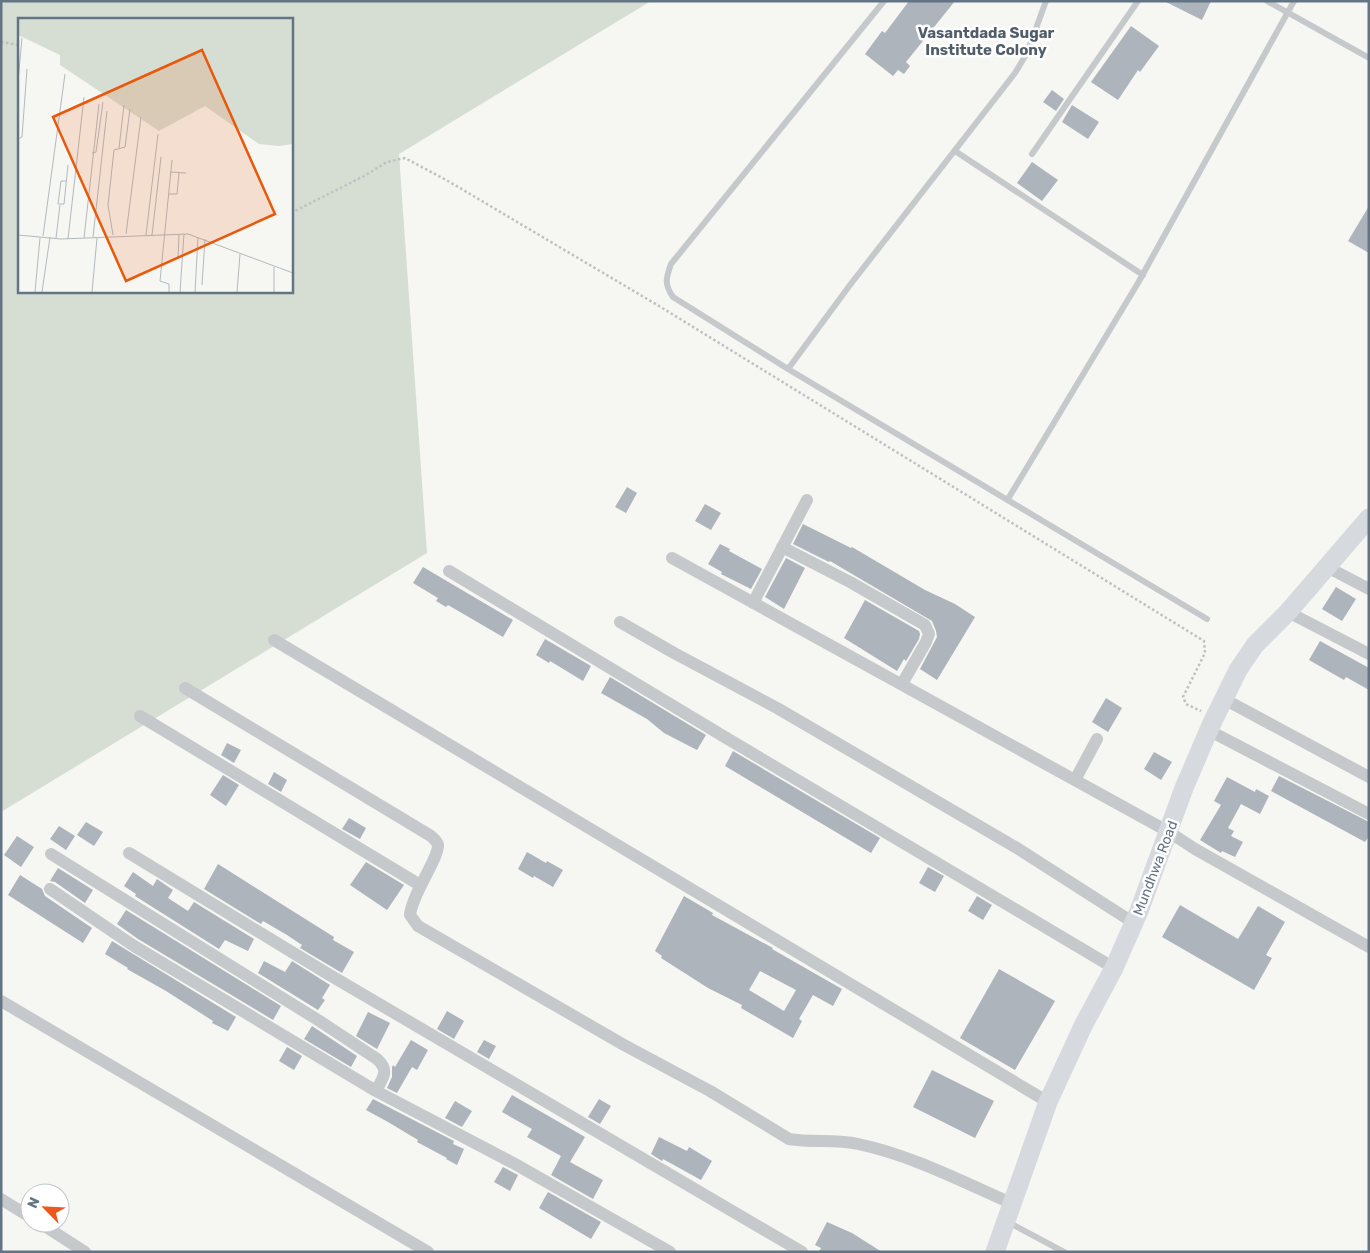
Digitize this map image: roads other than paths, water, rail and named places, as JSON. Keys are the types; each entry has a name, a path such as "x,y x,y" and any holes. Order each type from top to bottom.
{"main road":[{"name":"Mundhwa Road","path":"994,1252 1048,1102 1134,923 1184,788 1211,724 1238,670 1256,645 1288,612 1369,518"}],"street":[{"path":"753,603 807,500"},
{"path":"782,547 850,582 925,625 929,634 926,642 902,684"},
{"path":"672,558 1169,832 1195,849 1369,947"},
{"path":"1327,567 1369,590"},
{"path":"449,571 1114,968"},
{"path":"1288,612 1369,654"},
{"path":"620,622 777,708 1016,848 1134,923"},
{"path":"274,640 1048,1102"},
{"path":"185,688 431,836 436,841 438,846 436,855 411,906 410,915 418,926 624,1045 710,1092 779,1134 790,1139 802,1141 856,1143 919,1162 1008,1212"},
{"path":"1224,699 1369,777"},
{"path":"140,716 420,885"},
{"path":"1211,724 1369,814"},
{"path":"1075,780 1097,739"},
{"path":"129,853 328,974 802,1252"},
{"path":"51,854 372,1055 384,1065 385,1070 376,1091"},
{"path":"50,889 134,946 376,1091 515,1164 670,1252"},
{"path":"1,1001 428,1252"},
{"path":"1,1198 20,1210"},
{"path":"56,1233 85,1252"}],"lane":[{"path":"884,1 671,264 666,278 667,288 673,297 788,369 1207,619"},
{"path":"788,369 850,284 1015,73 1027,53 1046,1"},
{"path":"1032,154 1138,1"},
{"path":"1268,1 1369,58"},
{"path":"1008,499 1143,275 1294,1"},
{"path":"955,151 1143,275"},
{"path":"1008,1212 1064,1252"}],"district":[{"name":"Vasantdada Sugar Institute Colony","path":"986,42"}]}
